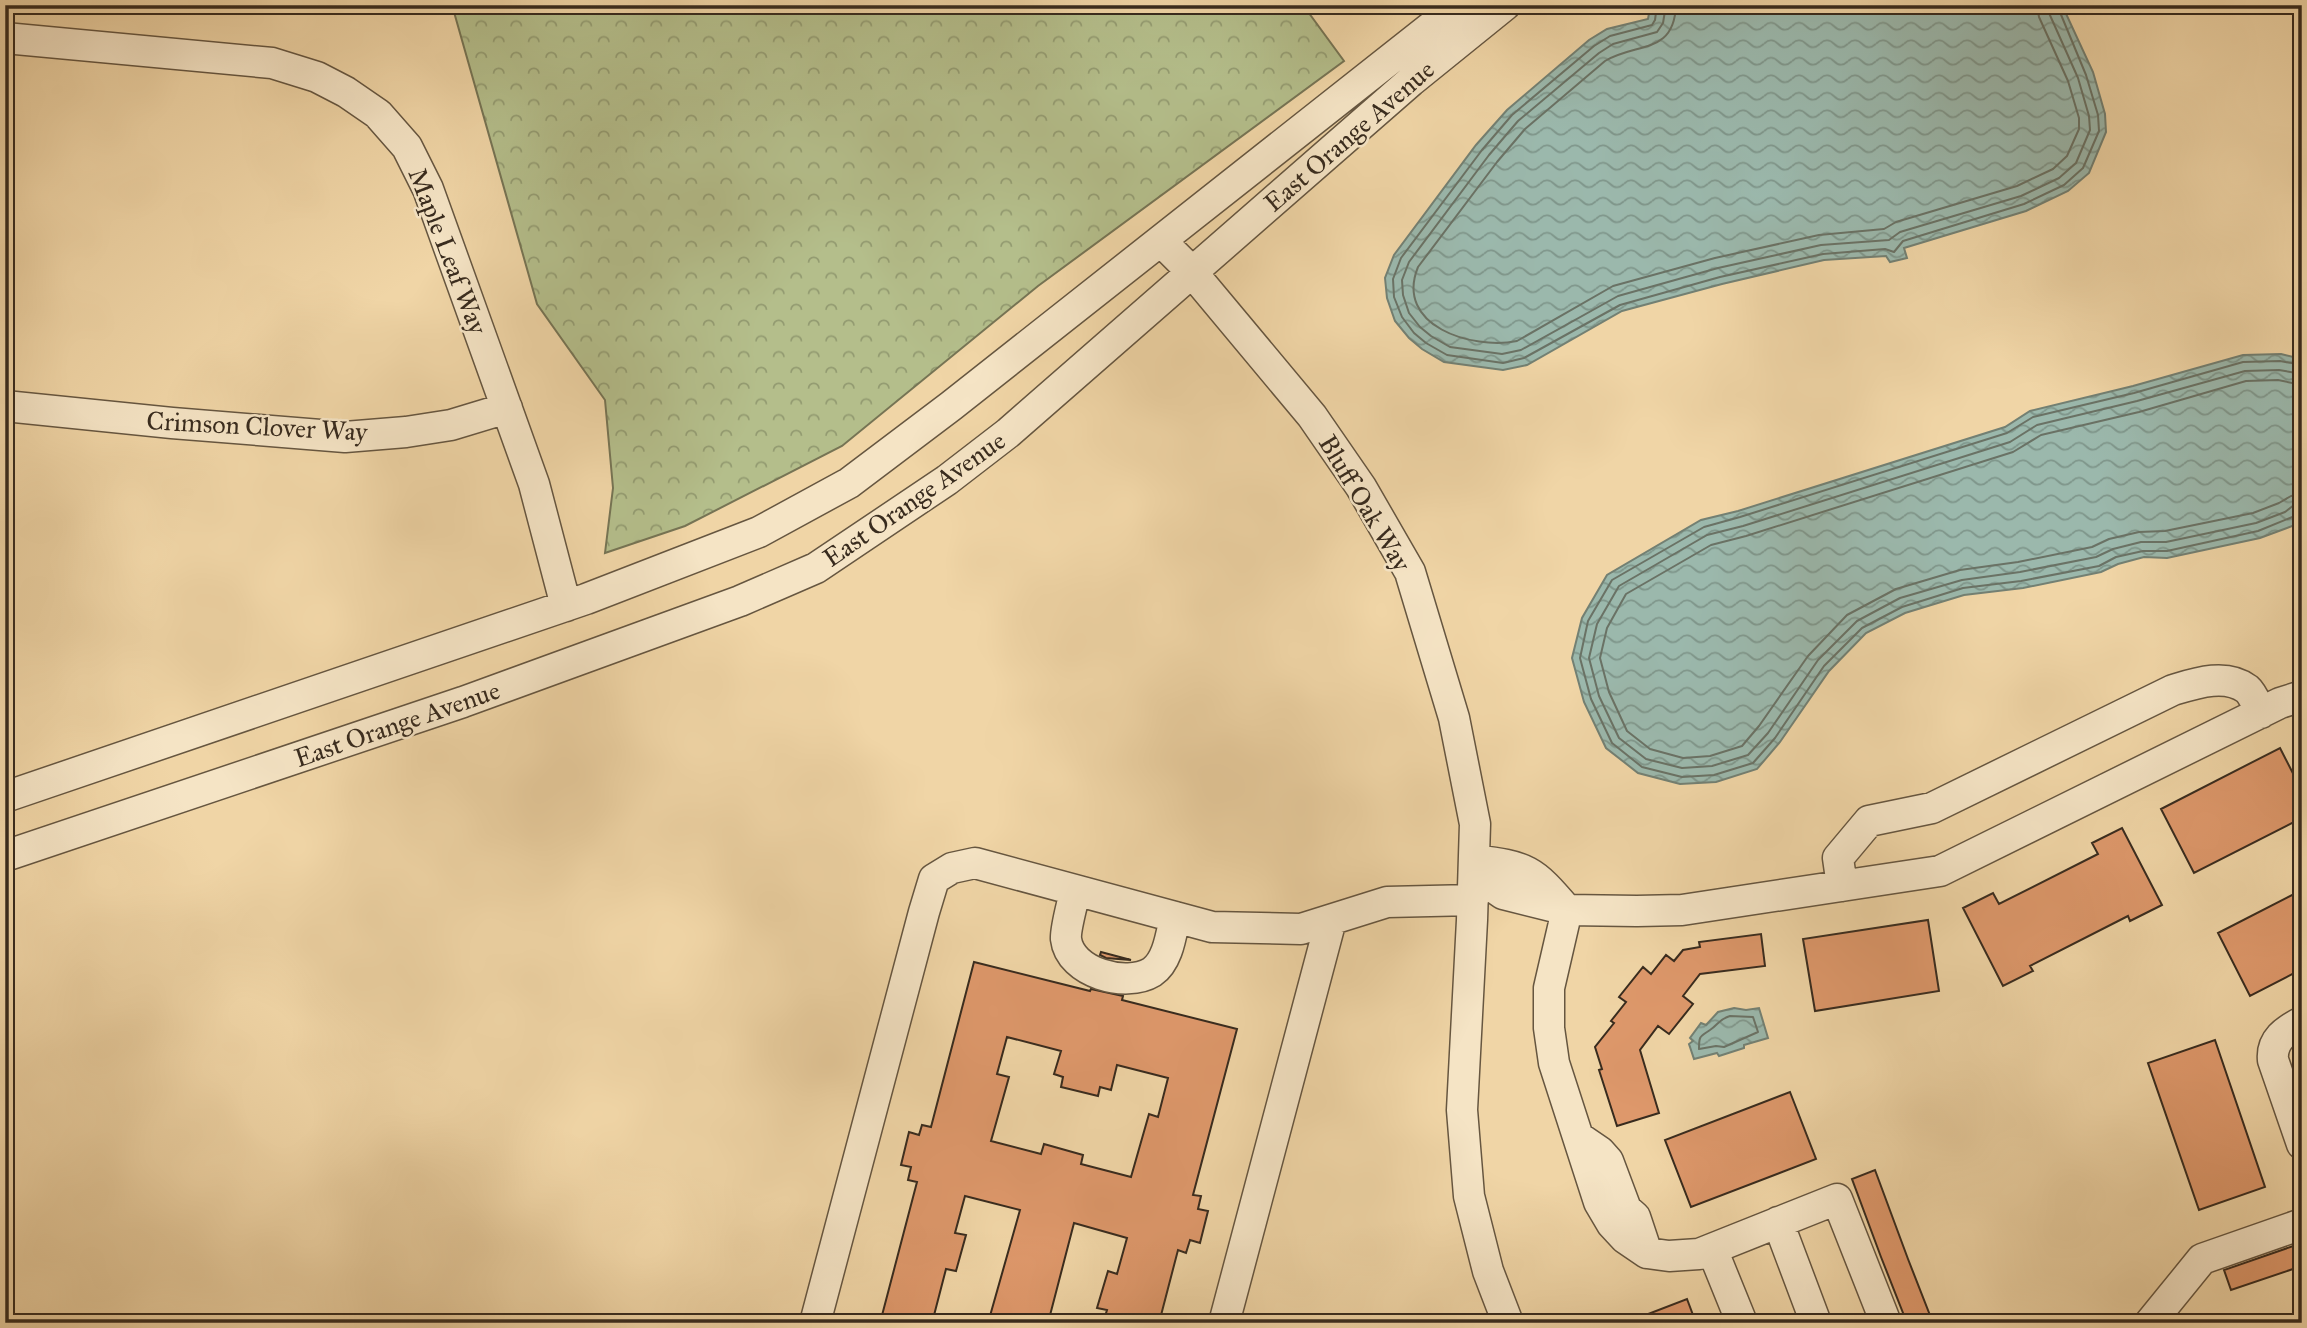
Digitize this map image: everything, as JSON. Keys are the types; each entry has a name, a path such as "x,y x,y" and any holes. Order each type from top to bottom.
{"street":[{"name":"East Orange Avenue","path":"5,797 566,606 759,532 849,483 951,406 1459,5"},
{"name":"East Orange Avenue","path":"5,856 463,702 740,601 816,568 937,488 1008,433 1411,80 1504,5"},
{"name":"Maple Leaf Way","path":"5,38 272,63 317,77 346,92 378,114 407,147 428,189 534,484 566,606"},
{"name":"Bluff Oak Way","path":"1161,240 1191,271 1312,416 1361,487 1410,572 1454,718 1475,824 1462,1110 1469,1196 1489,1271 1508,1323"},
{"name":"Crimson Clover Way","path":"5,405 172,423 345,437 452,425 507,408"},
{"path":"1842,886 1838,858 1869,821 1932,808 2173,690 2202,681 2230,681 2249,690 2261,713"},
{"path":"815,1323 922,916 934,879 952,868 975,863 1212,928 1301,929 1474,878 1503,894 1567,910 1689,909 1742,892 1798,893 1940,871 2280,703 2302,696"},
{"path":"1075,891 1066,939 1073,955 1087,968 1110,978 1134,979 1154,971 1165,956 1175,918"},
{"path":"1567,910 1549,988 1549,1028 1554,1063 1578,1137 1610,1198 1612,1224 1647,1252 1699,1254 1837,1199 1886,1323"},
{"path":"1224,1323 1331,920"},
{"path":"2302,1021 2285,1030 2273,1051 2295,1102 2302,1144"},
{"path":"1778,1222 1816,1323"},
{"path":"2150,1323 2202,1259 2302,1224"},
{"path":"1712,1249 1742,1323"}],"green space":[{"path":"452,5 1303,5 1344,61 1038,286 842,446 685,526 605,553 613,488 605,400 537,304"}],"water":[{"path":"1653,5 2062,5 2093,72 2105,114 2106,132 2089,173 2068,191 2026,211 1904,248 1907,258 1890,262 1886,256 1824,260 1622,311 1527,365 1503,370 1444,362 1422,349 1395,321 1387,298 1385,278 1394,255 1476,145 1507,110 1589,40 1607,29 1648,19"},
{"path":"2281,354 2302,359 2302,517 2295,525 2260,538 2167,558 2144,557 2101,572 2023,588 1964,595 1905,613 1866,633 1829,671 1780,742 1757,769 1716,782 1680,784 1638,773 1606,748 1584,702 1572,658 1582,618 1607,575 1701,520 1738,511 2005,427 2030,411 2243,355"},
{"path":"1734,1008 1759,1008 1768,1038 1719,1056 1717,1053 1694,1059 1689,1044 1693,1041 1690,1038 1701,1023 1706,1025 1718,1012"}],"building":[{"path":"2280,748 2302,791 2302,818 2194,873 2161,809"},
{"path":"2122,828 2162,905 2130,921 2128,916 2030,966 2033,971 2003,986 1963,908 1993,893 1999,904 2098,854 2092,843"},
{"path":"2302,890 2302,969 2250,996 2218,933"},
{"path":"1928,920 1939,991 1815,1011 1803,939"},
{"path":"1761,934 1765,966 1700,974 1683,996 1693,1004 1669,1034 1658,1026 1640,1050 1659,1113 1617,1126 1599,1070 1602,1069 1595,1047 1626,1002 1619,997 1643,967 1651,974 1666,955 1674,961 1683,950 1700,947 1699,942"},
{"path":"1101,952 1131,960 1106,958 1100,955"},
{"path":"974,962 1090,991 1091,989 1123,996 1122,1000 1237,1029 1193,1195 1201,1196 1198,1209 1208,1211 1200,1243 1190,1240 1186,1253 1178,1250 1159,1323 1103,1323 1107,1310 1097,1308 1108,1271 1117,1274 1127,1238 1074,1223 1048,1323 988,1323 1020,1210 965,1196 955,1233 966,1235 956,1271 946,1269 932,1323 880,1323 917,1182 908,1180 911,1167 901,1165 909,1132 919,1135 922,1125 931,1127","holes":["1007,1037 1061,1051 1054,1074 1063,1077 1061,1087 1098,1096 1100,1087 1111,1090 1117,1065 1168,1078 1158,1117 1149,1114 1131,1177 1081,1164 1083,1155 1044,1144 1041,1154 991,1141 1009,1077 997,1074"]},
{"path":"2215,1040 2265,1187 2199,1210 2148,1063"},
{"path":"1790,1092 1816,1159 1691,1207 1665,1140"},
{"path":"1875,1170 1933,1323 1907,1323 1881,1257 1852,1179"},
{"path":"2302,1243 2302,1266 2231,1290 2224,1270"},
{"path":"1687,1299 1696,1323 1630,1323 1630,1321"}]}
